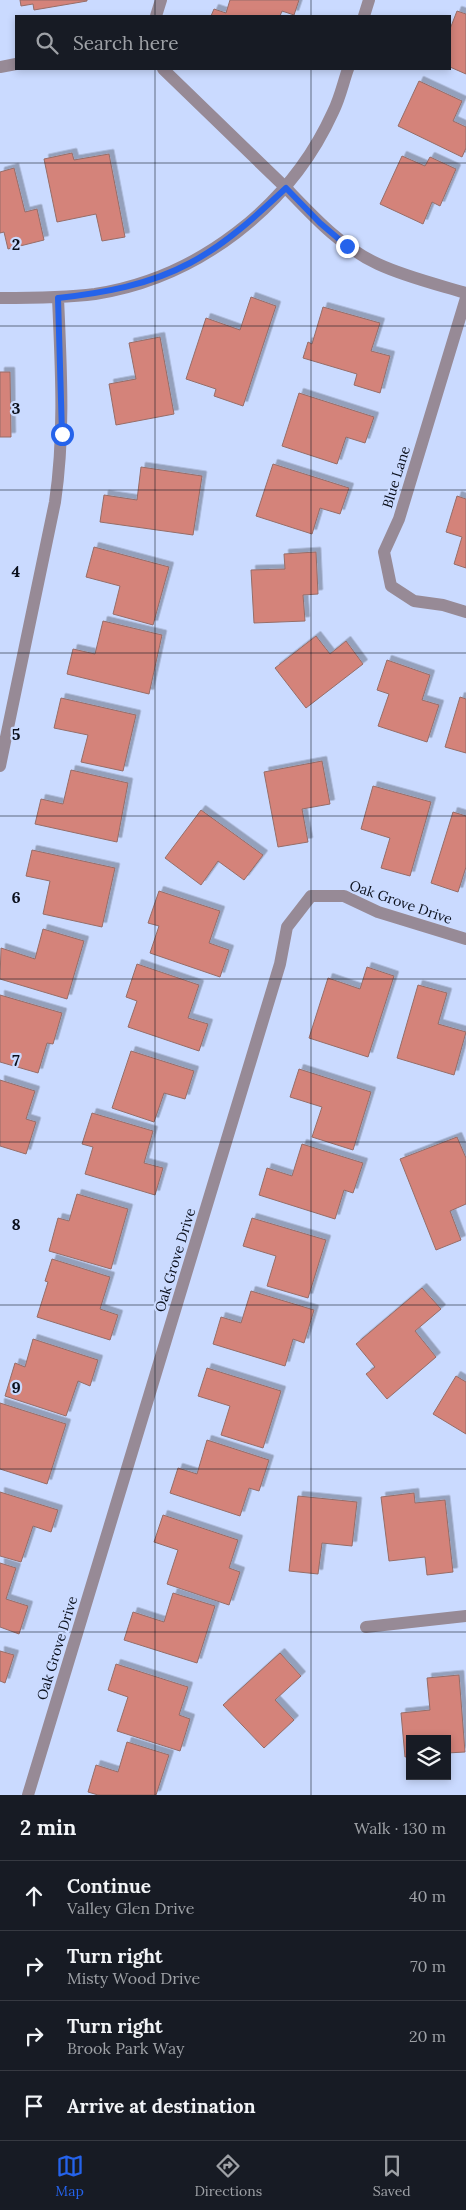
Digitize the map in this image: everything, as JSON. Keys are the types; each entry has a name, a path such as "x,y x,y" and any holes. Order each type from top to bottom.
{"street":[{"path":"156,15 161,0"},
{"path":"364,15 369,0"},
{"path":"0,67 15,64"},
{"path":"164,70 320,223 347,246 377,264 407,276 466,293"},
{"path":"0,298 58,298 97,293 127,286 158,277 189,264 220,244 251,220 286,188 318,141 330,119 348,70"},
{"path":"0,766 55,502 60,466 62,425 58,298"},
{"name":"Blue Lane","path":"466,298 399,519 384,552 391,586 414,601 443,605 466,612"},
{"name":"Oak Grove Drive","path":"28,1795 280,964 287,927 311,896 344,896 378,912 466,939"},
{"path":"366,1627 466,1616"}],"building":[{"path":"20,0 87,1 34,10 33,4 21,6"},
{"path":"230,0 299,0 294,15 282,11 280,15 211,15 214,9 226,13"},
{"path":"457,11 466,14 466,74 451,67 451,26"},
{"path":"419,81 462,101 453,121 466,127 466,148 462,157 398,126"},
{"path":"72,153 74,160 109,154 125,237 102,241 96,214 57,222 44,159"},
{"path":"402,156 425,166 430,157 456,169 440,206 432,202 423,224 380,204"},
{"path":"14,168 25,212 37,209 44,240 8,249 4,232 0,233 0,172"},
{"path":"251,297 276,306 243,406 214,396 216,389 186,379 206,318 240,330"},
{"path":"323,307 380,323 371,351 390,356 380,393 354,385 357,374 303,358 308,342 312,344"},
{"path":"160,337 174,414 116,425 109,384 136,379 129,343"},
{"path":"0,372 10,372 11,437 0,437"},
{"path":"299,393 374,417 365,443 346,437 337,464 282,446"},
{"path":"273,464 349,488 340,514 320,508 312,534 256,516"},
{"path":"141,467 202,476 193,535 100,522 104,495 137,500"},
{"path":"457,496 466,499 466,568 454,564 462,537 446,532"},
{"path":"94,547 169,567 153,625 113,614 120,586 86,577"},
{"path":"316,552 318,594 303,595 305,621 254,623 251,570 285,569 284,554"},
{"path":"103,621 162,635 149,694 67,674 73,649 95,654"},
{"path":"316,636 330,654 346,641 363,664 306,708 275,668"},
{"path":"387,660 430,675 422,700 439,705 427,742 378,726 389,694 377,690"},
{"path":"460,697 466,699 466,753 445,747"},
{"path":"61,698 136,715 123,771 81,762 88,735 54,728"},
{"path":"322,761 330,804 302,809 308,842 278,847 264,772"},
{"path":"71,770 128,783 117,842 35,824 41,799 63,804"},
{"path":"373,786 431,802 410,876 381,868 390,838 361,829"},
{"path":"201,810 263,855 244,880 218,861 201,885 165,858"},
{"path":"453,812 466,816 466,867 458,892 431,883"},
{"path":"32,850 115,868 102,927 43,914 50,881 26,876"},
{"path":"159,891 220,911 209,943 229,950 220,977 150,953 159,926 148,923"},
{"path":"43,929 84,941 67,999 0,979 1,948 35,959"},
{"path":"137,964 199,985 188,1018 208,1024 199,1051 128,1027 137,1001 126,997"},
{"path":"367,967 394,976 368,1057 309,1038 328,978 360,989"},
{"path":"418,985 447,993 438,1024 466,1032 454,1075 397,1058"},
{"path":"0,995 62,1013 53,1044 47,1043 38,1073 0,1062"},
{"path":"131,1051 194,1071 185,1099 164,1093 154,1122 112,1108"},
{"path":"299,1069 371,1092 353,1150 312,1137 322,1107 290,1097"},
{"path":"0,1080 35,1091 26,1119 36,1122 26,1154 0,1146"},
{"path":"92,1113 153,1131 144,1163 163,1168 155,1195 85,1174 93,1147 82,1144"},
{"path":"457,1137 466,1158 466,1204 450,1211 461,1240 436,1250 400,1159"},
{"path":"302,1144 363,1163 353,1193 344,1190 335,1219 259,1195 267,1168 292,1176"},
{"path":"77,1194 128,1209 111,1269 49,1251 58,1218 69,1221"},
{"path":"252,1218 326,1240 308,1298 267,1286 276,1256 243,1246"},
{"path":"52,1259 110,1277 100,1309 118,1315 110,1340 37,1317 48,1282 45,1281"},
{"path":"422,1288 441,1309 415,1331 436,1357 387,1399 366,1374 375,1367 356,1344"},
{"path":"251,1291 314,1310 304,1343 293,1339 285,1366 213,1344 221,1317 241,1323"},
{"path":"33,1339 98,1360 90,1386 78,1381 66,1416 5,1396 15,1363 25,1367"},
{"path":"207,1368 281,1391 263,1448 221,1435 230,1406 198,1396"},
{"path":"456,1376 466,1382 466,1434 433,1414"},
{"path":"0,1403 66,1424 47,1484 0,1469"},
{"path":"207,1440 269,1460 259,1491 249,1488 240,1516 170,1493 178,1468 197,1474"},
{"path":"0,1492 58,1510 51,1532 33,1526 21,1562 0,1556"},
{"path":"414,1493 415,1503 445,1500 453,1572 427,1575 425,1557 389,1561 381,1497"},
{"path":"298,1496 357,1502 352,1546 322,1543 318,1574 289,1571"},
{"path":"163,1515 238,1540 229,1568 240,1572 229,1605 167,1584 178,1550 154,1542"},
{"path":"0,1563 16,1568 6,1599 28,1606 19,1634 0,1627"},
{"path":"173,1593 215,1606 197,1663 124,1640 133,1612 164,1622"},
{"path":"0,1651 14,1655 5,1683 0,1681"},
{"path":"280,1653 301,1676 275,1700 294,1720 264,1748 223,1705"},
{"path":"116,1664 188,1687 179,1715 190,1719 180,1751 117,1731 128,1697 108,1690"},
{"path":"459,1675 465,1752 451,1753 451,1735 406,1735 405,1757 401,1713 430,1710 427,1678"},
{"path":"127,1742 169,1755 156,1795 98,1795 88,1792 96,1765 118,1772"}],"route":[{"path":"62,434 58,298 97,293 127,286 158,277 189,264 220,244 251,220 286,188 320,223 347,246"}]}
